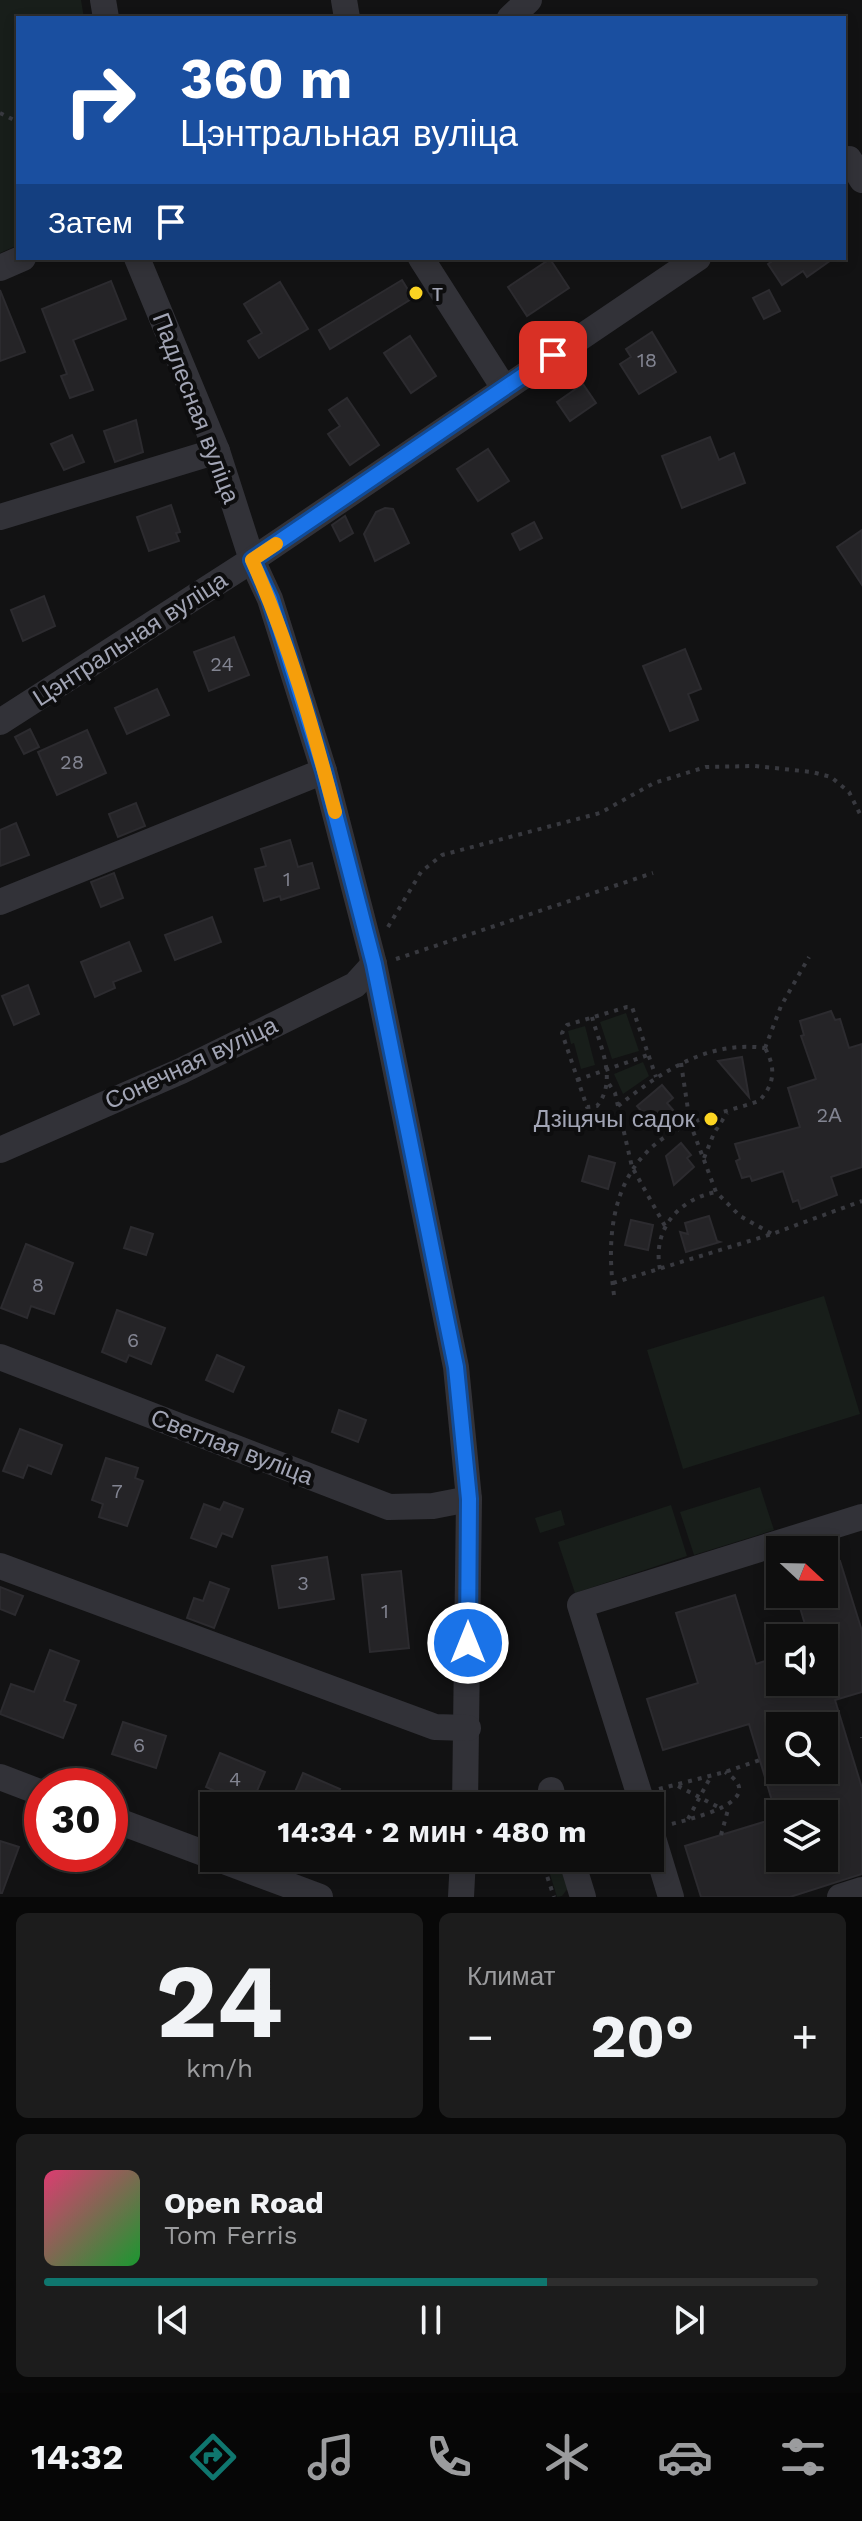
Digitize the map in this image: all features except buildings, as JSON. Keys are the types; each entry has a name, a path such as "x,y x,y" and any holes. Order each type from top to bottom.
{"street":[{"path":"512,16 529,0"},
{"path":"0,268 18,260"},
{"name":"Падлесная вуліца","path":"138,260 217,451 252,560 270,599 381,963 456,1367 469,1499 466,1792"},
{"path":"422,260 504,388"},
{"name":"Цэнтральная вуліца","path":"0,722 252,560 695,260"},
{"path":"0,517 217,451"},
{"path":"0,902 324,771"},
{"name":"Сонечная вуліца","path":"0,1150 181,1071 355,985 381,963"},
{"name":"Светлая вуліца","path":"0,1357 389,1507 433,1506 469,1499"},
{"path":"638,1792 580,1605 862,1517"},
{"path":"0,1566 435,1727 468,1728"},
{"path":"0,1777 24,1786"},
{"path":"128,1825 200,1852"},
{"path":"253,1872 320,1897"},
{"path":"461,1897 462,1872"},
{"path":"575,1872 583,1897"},
{"path":"663,1872 671,1897"},
{"path":"840,1897 862,1890"}],"path":[{"path":"387,930 421,872 442,855 600,813 654,783 706,767 755,766 831,777 849,792 862,818"},
{"path":"381,963 653,873"},
{"path":"614,1295 612,1229 623,1187 632,1167 665,1138 690,1123 759,1101 768,1092 773,1070 765,1048 781,1006 809,957"},
{"path":"608,1082 597,1106 590,1109 584,1104 563,1030 567,1025 632,1007 656,1077"},
{"path":"592,1017 608,1082 615,1093 632,1167 665,1226"},
{"path":"618,1106 656,1077 681,1063 730,1049 765,1048"},
{"path":"577,1080 648,1055"},
{"path":"681,1063 690,1123 716,1192 740,1216 772,1234"},
{"path":"704,1158 714,1133 729,1111"},
{"path":"660,1269 658,1250 665,1226 674,1213 690,1201 716,1192"},
{"path":"612,1283 772,1234 862,1201"},
{"path":"660,1792 760,1760"},
{"path":"721,1835 729,1806 737,1795 736,1781 725,1772"},
{"path":"688,1819 711,1776"},
{"path":"676,1785 722,1809"},
{"path":"664,1825 729,1806"},
{"path":"546,1872 554,1897"}],"shaded area":[{"path":"0,0 81,0 84,16 16,16 16,246 0,253"},
{"path":"626,1013 639,1051 612,1059 600,1022"},
{"path":"585,1026 595,1065 581,1069 568,1031"},
{"path":"643,1062 649,1076 623,1094 614,1074"},
{"path":"824,1296 860,1414 683,1469 647,1350"},
{"path":"760,1487 774,1530 694,1555 680,1512"},
{"path":"671,1505 687,1556 575,1593 558,1542"},
{"path":"561,1510 565,1525 540,1533 535,1518"},
{"path":"549,1872 564,1872 568,1888 557,1897"}],"slow traffic":[{"path":"276,544 252,560 270,599 335,812"}],"place":[{"name":"т","path":"416,293"},
{"name":"Дзіцячы садок","path":"711,1119"}],"route":[{"path":"468,1643 469,1499 456,1367 374,964 324,771 270,599 252,560 553,355"}]}
